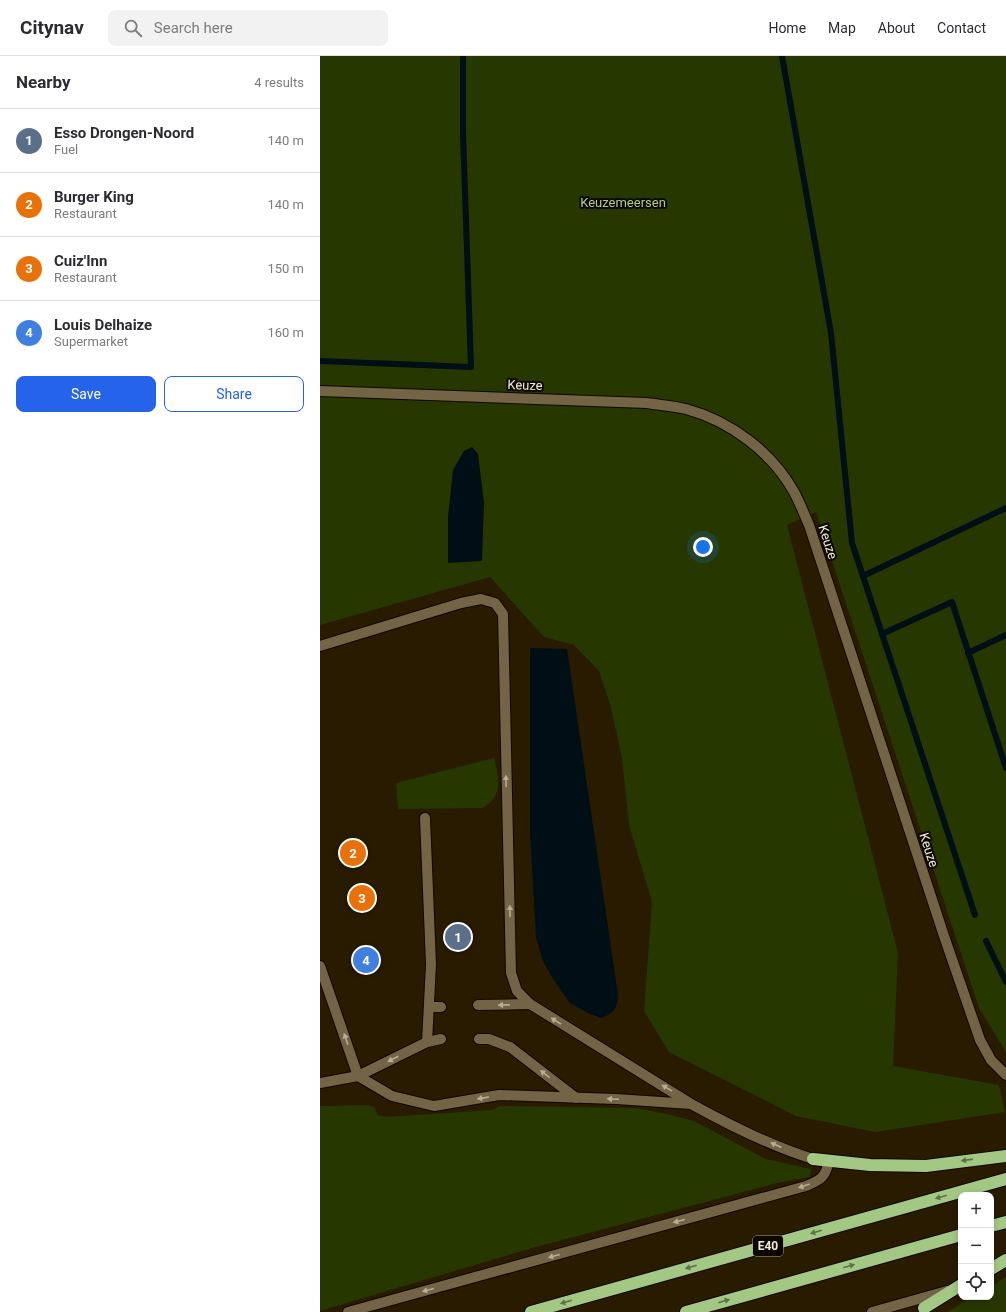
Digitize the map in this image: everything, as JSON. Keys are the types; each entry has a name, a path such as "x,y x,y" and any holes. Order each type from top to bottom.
{"highway":[{"path":"813,1159 870,1165 926,1166 1006,1156"},
{"name":"E40","path":"531,1312 1006,1179"},
{"path":"994,1225 1006,1222"},
{"path":"686,1312 958,1236"},
{"path":"994,1266 1006,1260"},
{"path":"922,1310 957,1287"}],"street":[{"name":"Keuze","path":"320,391 647,403 662,405 685,409 721,422 753,444 775,464 794,492 809,525 944,936 980,1040 991,1060 1006,1075"},
{"path":"320,646 461,603 480,599 495,603 502,614 511,973 517,991 530,1004 694,1105 787,1151 813,1159"},
{"path":"425,818 431,964 427,1042"},
{"path":"320,966 358,1076 392,1096 434,1106 499,1095 616,1099 694,1105"},
{"path":"478,1005 530,1004"},
{"path":"429,1007 441,1007"},
{"path":"320,1083 358,1076 427,1042 441,1039"},
{"path":"479,1039 489,1039 510,1047 576,1098"},
{"path":"348,1312 806,1186 816,1182 824,1176 829,1160"},
{"path":"872,1312 957,1287"}],"green space":[{"name":"Keuzemeersen","path":"320,56 1006,56 1006,1052 979,1008 816,512 787,525 898,953 893,1066 999,1085 1005,1112 875,1132 796,1116 669,1052 644,1011 652,902 629,825 622,758 610,704 599,671 574,645 544,637 490,577 320,625"},
{"path":"494,758 498,779 497,792 494,798 482,808 398,809 396,783"},
{"path":"367,1105 374,1107 378,1115 386,1117 492,1110 500,1106 636,1108 694,1121 766,1159 811,1169 810,1177 777,1183 532,1248 320,1311 320,1106"},
{"path":"1006,1277 1006,1312 947,1312 967,1300 994,1300 994,1284"}],"shaded area":[{"path":"472,447 478,454 484,502 482,561 448,563 448,517 453,470 464,451"},
{"path":"530,648 567,649 618,995 617,1004 614,1010 609,1015 601,1018 570,1003 553,979 543,961 536,938 530,832"}],"waterway":[{"path":"320,361 471,367 463,133 463,56"},
{"path":"782,56 831,333 852,543 975,915"},
{"path":"863,576 1006,508"},
{"path":"882,634 952,602 1006,768"},
{"path":"968,653 1006,635"},
{"path":"986,941 1006,982"}],"place":[{"name":"Burger King","path":"353,853"},
{"name":"Cuiz'Inn","path":"362,898"},
{"name":"Esso Drongen-Noord","path":"458,937"},
{"name":"Louis Delhaize","path":"366,960"}]}
